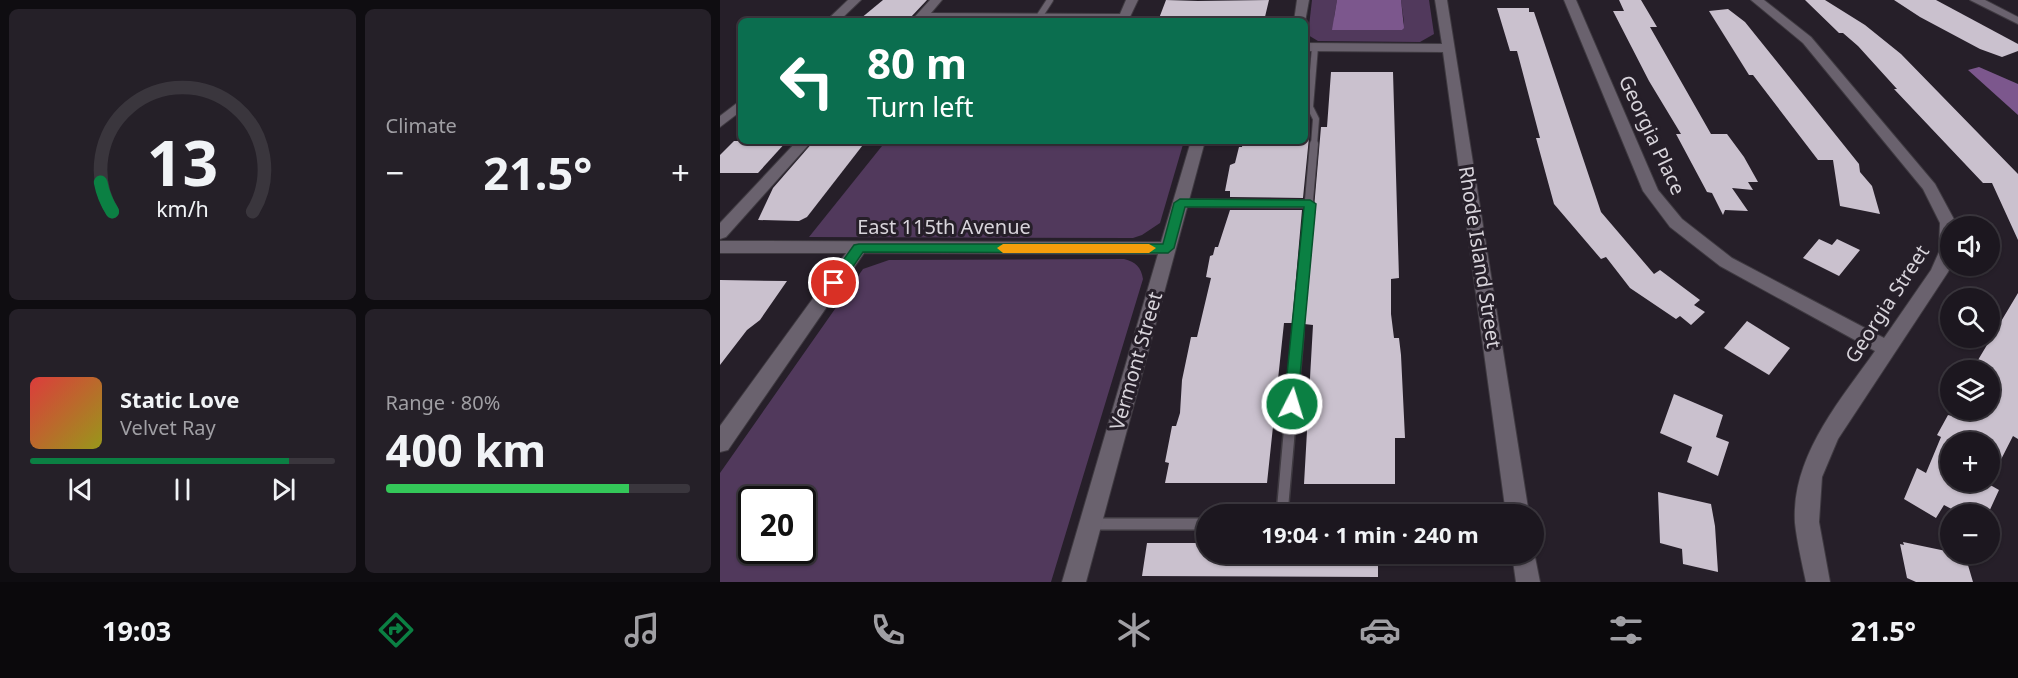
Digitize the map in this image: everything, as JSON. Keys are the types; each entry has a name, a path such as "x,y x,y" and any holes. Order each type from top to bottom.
{"street":[{"path":"835,18 855,0"},
{"path":"920,18 936,0"},
{"path":"1123,18 1132,0"},
{"path":"1300,18 1303,0"},
{"name":"Rhode Island Street","path":"1441,0 1516,504"},
{"name":"Georgia Place","path":"1570,0 1651,191 1676,224 1726,262 1886,348"},
{"name":"Georgia Street","path":"1757,0 1807,40 1919,172 1938,201 1948,223 1948,252 1939,272 1829,434 1811,477 1807,522 1818,582"},
{"path":"1976,0 2018,21"},
{"path":"979,18 1081,18"},
{"path":"1310,47 1448,48"},
{"path":"720,123 738,107"},
{"path":"720,233 802,144"},
{"name":"Vermont Street","path":"1074,582 1197,144"},
{"name":"East 115th Avenue","path":"720,248 1168,248"},
{"path":"720,443 859,248"},
{"path":"1525,564 1528,582"}],"lane":[{"path":"1039,17 1050,0"},
{"path":"1283,504 1316,119 1310,107 1310,47"},
{"path":"1180,203 1310,204"},
{"path":"1089,524 1196,524"}],"shaded area":[{"path":"1312,0 1337,0 1334,17 1337,30 1402,30 1404,22 1401,0 1429,0 1434,34 1420,42 1318,41 1308,35"},
{"path":"1337,0 1401,0 1404,28 1402,30 1332,30"},
{"path":"1979,67 2018,84 2018,115 1968,70"},
{"path":"884,144 1183,144 1160,223 1133,238 809,237"},
{"path":"1124,259 1135,263 1141,271 1143,279 1051,582 720,582 720,473 863,269 889,260"}],"building":[{"path":"883,0 927,0 910,18 861,18"},
{"path":"1166,0 1269,0 1265,18 1159,18"},
{"path":"1619,0 1641,0 1657,27 1650,27 1711,134 1727,134 1744,157 1758,182 1748,182 1753,190 1732,188 1748,211 1725,210 1723,215 1712,193 1707,192 1676,134 1681,134 1649,81 1613,11 1624,11"},
{"path":"1805,0 1825,0 1865,25 1901,54 2018,174 2018,240 1992,183 1983,183 1894,89 1897,89 1858,46 1843,33 1839,33"},
{"path":"1894,0 1936,0 2018,44 2018,51 2002,57 1980,49 1920,17"},
{"path":"1497,8 1529,8 1529,12 1534,12 1601,212 1654,274 1660,270 1700,300 1694,305 1705,312 1691,325 1680,316 1676,319 1630,288 1606,257 1601,259 1554,204 1536,138 1540,138 1517,51 1510,51"},
{"path":"1728,9 1745,22 1859,164 1860,172 1872,186 1880,214 1840,206 1833,160 1818,160 1753,75 1749,75 1709,11"},
{"path":"1331,72 1393,72 1399,278 1391,279 1391,314 1394,338 1399,338 1401,355 1405,438 1395,438 1395,484 1304,484 1313,325 1304,324 1321,127 1327,127"},
{"path":"1308,127 1310,127 1303,198 1230,197 1230,191 1225,191 1230,165 1235,163 1239,147 1242,147 1242,144 1308,144"},
{"path":"734,141 738,141 738,144 784,144 758,173 720,173 720,155"},
{"path":"811,144 864,144 807,217 799,221 758,220 773,188"},
{"path":"1230,210 1302,210 1292,323 1284,323 1267,483 1165,483 1169,463 1165,462 1172,426 1176,426 1180,413 1182,380 1191,337 1197,337 1211,278 1206,277 1210,256 1213,255 1215,247 1218,247"},
{"path":"1819,239 1832,245 1837,239 1860,250 1839,276 1803,258"},
{"path":"720,280 787,281 760,320 747,330 720,365"},
{"path":"2018,293 2018,439 2013,436 2000,461 2000,432 1940,432 1940,436 1937,435 1945,420 2000,420 2000,360 1978,360 1985,348 2000,348 2000,323"},
{"path":"1747,321 1790,348 1769,375 1724,348"},
{"path":"1674,394 1723,415 1716,437 1729,442 1718,476 1687,462 1692,447 1660,433"},
{"path":"1940,439 1940,492 1998,492 1993,504 1940,504 1940,512 1936,518 1904,499 1917,468 1926,473"},
{"path":"1658,492 1711,504 1718,572 1683,564 1682,549 1660,543"},
{"path":"1903,542 1940,550 1940,564 1968,564 1973,582 1916,582 1907,578 1900,544 1904,545"},
{"path":"1147,543 1196,543 1196,564 1378,564 1378,577 1142,576"}],"slow traffic":[{"path":"1003,248 1149,248"}],"route":[{"path":"834,283 859,248 1168,248 1180,203 1310,204 1292,404"}]}
